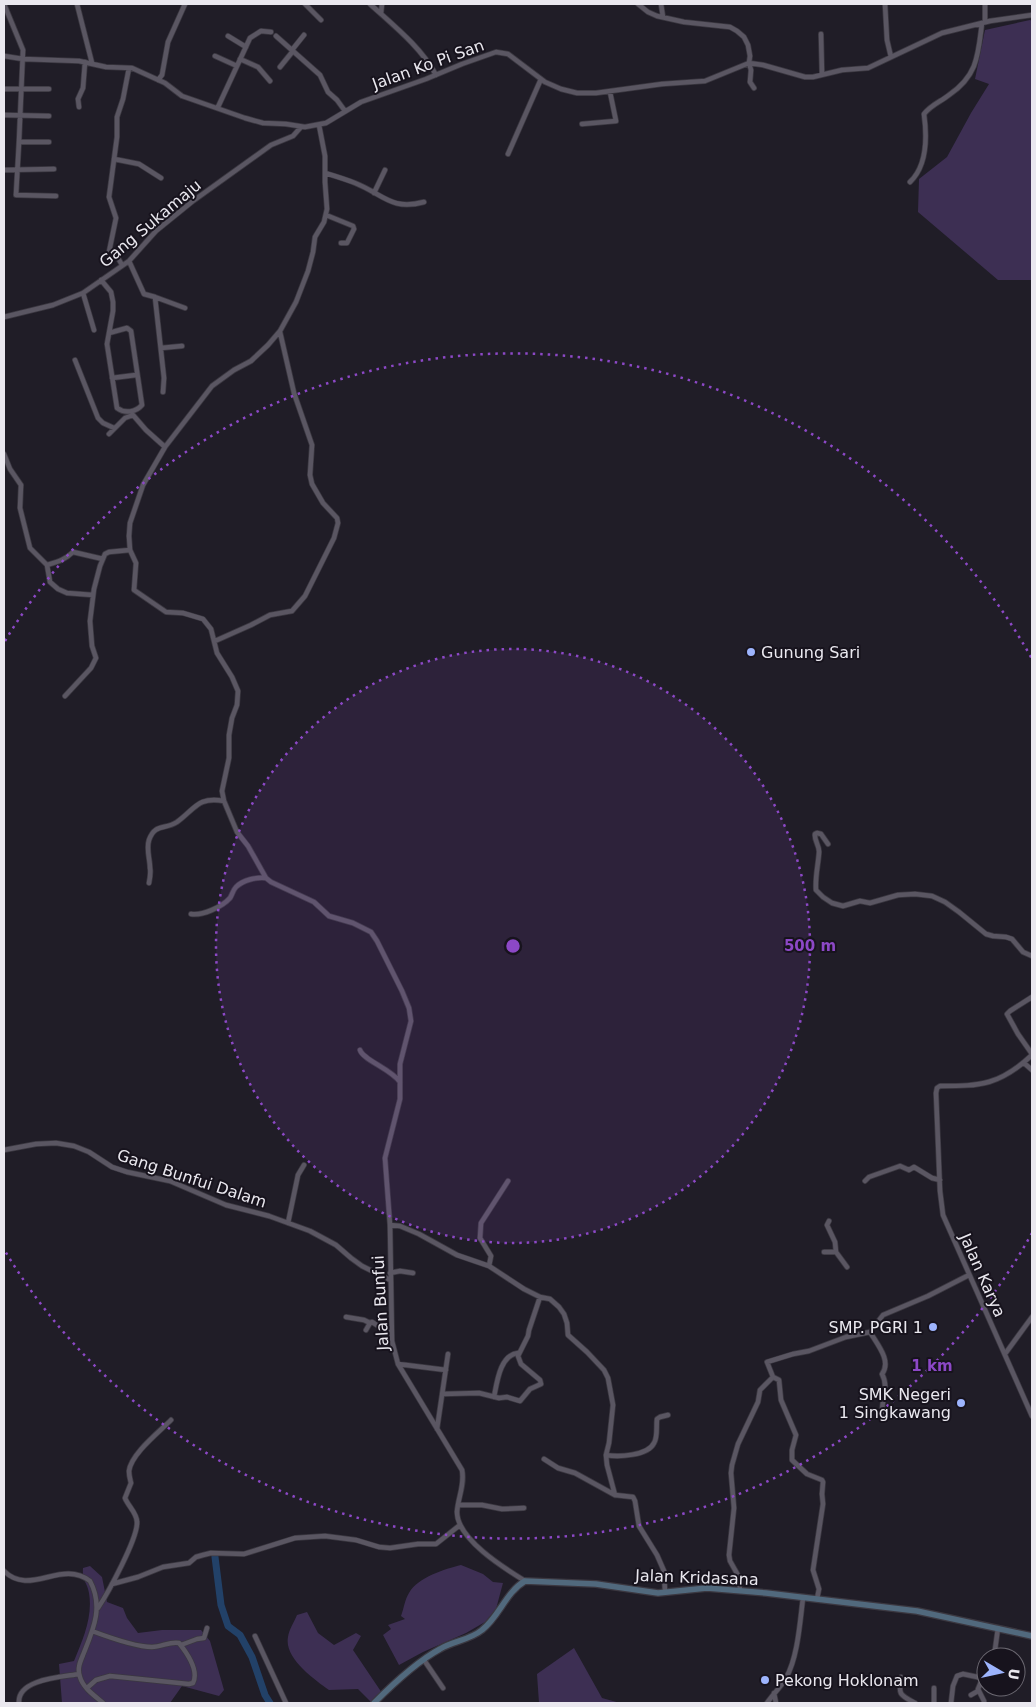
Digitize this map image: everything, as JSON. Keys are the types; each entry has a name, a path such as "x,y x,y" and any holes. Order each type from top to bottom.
{"street":[{"path":"4,4 21,44 23,59 16,195 56,196"},
{"path":"77,4 92,63"},
{"path":"158,80 162,75 168,42 185,4"},
{"path":"305,4 320,20"},
{"path":"370,4 414,46 436,76"},
{"path":"381,13 382,4"},
{"path":"638,4 648,12 663,17 684,22 733,28 746,41 750,56 750,82 754,88"},
{"path":"661,4 663,17"},
{"path":"885,4 887,40 891,57"},
{"path":"910,182 917,175 920,168 926,131 924,114 928,108 959,88 967,80 978,59 986,4"},
{"path":"749,64 763,65 805,77 842,70 868,68 937,35 984,22 1032,15"},
{"path":"218,107 246,48 253,36 261,31 273,34 320,75 328,92 345,111"},
{"path":"821,34 822,74"},
{"path":"280,67 304,35"},
{"path":"228,36 246,48"},
{"name":"Jalan Ko Pi San","path":"4,56 23,59 85,62 110,68 128,68 158,80 182,96 255,121 301,127 319,125 332,120 366,100 499,52 508,54 541,79 561,89 589,94 668,83 705,81 749,64"},
{"path":"215,56 237,66"},
{"path":"240,59 258,67 270,82"},
{"path":"79,107 78,99 83,84 85,62"},
{"path":"122,265 118,258 109,252 116,218 109,197 117,117 123,99 128,68"},
{"path":"508,154 541,79"},
{"path":"4,89 49,90"},
{"path":"582,124 616,121 610,92"},
{"path":"4,115 49,116"},
{"path":"191,914 205,913 226,902 236,887 246,881 266,878 248,846 237,832 224,801 222,791 229,758 229,735 238,691 232,677 217,653 211,629 203,618 183,613 166,612 137,593 133,587 136,563 130,550 130,523 142,485 165,447 212,386 229,373 251,361 280,332 303,286 313,252 315,237 326,215 328,203 325,151 319,125"},
{"name":"Gang Sukamaju","path":"4,317 41,309 83,293 129,261 156,231 188,205 271,145 293,136 301,127"},
{"path":"19,142 49,142"},
{"path":"114,159 139,164 161,178"},
{"path":"4,170 54,169"},
{"path":"374,193 385,170"},
{"path":"325,173 355,183 389,202 403,205 424,202"},
{"path":"326,215 353,226 354,230 347,244 341,243"},
{"path":"129,261 144,294 185,308"},
{"path":"101,280 110,292 113,302 107,344 117,408 121,411 132,413 146,430 165,447"},
{"path":"83,293 94,330"},
{"path":"155,297 164,378 163,392"},
{"path":"109,333 127,328 131,331 136,375 142,405 109,434"},
{"path":"215,641 251,626 270,615 292,611 305,596 334,538 338,524 337,518 323,503 312,484 310,475 312,445 294,393 280,332"},
{"path":"161,348 182,346"},
{"path":"75,360 98,418 114,428"},
{"path":"112,378 136,375"},
{"path":"4,454 10,469 21,485 20,508 30,548 47,565 50,582 58,589 74,594 93,595"},
{"path":"65,696 91,668 96,658 90,629 93,595 103,559 109,552 130,550"},
{"path":"47,565 67,558 73,552 103,559"},
{"path":"149,883 148,843 153,831 176,823 198,804 213,799 224,801"},
{"path":"828,844 821,834 815,834 814,839 818,844 819,853 815,879 816,890 832,903 843,906 860,901 870,903 898,895 932,896 959,912 986,934 1008,937 1012,939 1022,952 1032,956"},
{"name":"Jalan Bunfui","path":"266,878 314,902 329,916 353,923 371,932 409,1008 411,1021 400,1064 397,1112 385,1158 390,1224 391,1334 398,1364 462,1470 463,1484 457,1515 460,1525"},
{"path":"1032,997 1007,1014 1032,1054 1024,1063 1032,1070"},
{"path":"360,1050 363,1056 388,1070 400,1082"},
{"name":"Jalan Karya","path":"1024,1063 1006,1075 975,1086 938,1086 936,1093 940,1180 945,1221 1032,1416"},
{"name":"Gang Bunfui Dalam","path":"4,1150 36,1144 56,1143 74,1146 89,1152 112,1167 170,1181 226,1205 269,1216 310,1231 332,1242 351,1258 390,1280"},
{"path":"288,1223 298,1176 304,1165"},
{"path":"865,1181 869,1177 900,1166 909,1170 914,1167 932,1178 940,1180"},
{"path":"489,1266 491,1262 490,1256 480,1238 481,1223 508,1181"},
{"path":"829,1221 827,1225 835,1242 836,1252 847,1267"},
{"path":"390,1224 406,1228 457,1255 489,1266 524,1289 559,1306 566,1320 568,1335 604,1370 608,1378 613,1405 606,1465 615,1494"},
{"path":"824,1252 836,1252"},
{"path":"390,1273 400,1271 414,1273"},
{"path":"817,1599 819,1589 813,1570 823,1481 807,1474 792,1460 792,1450 796,1435 781,1400 780,1382 774,1377 767,1362 809,1351 846,1337 870,1332 883,1315 928,1296 969,1275"},
{"path":"442,1394 479,1393 520,1401 529,1390 541,1384 540,1380 521,1364 518,1359 518,1353 528,1336 540,1297"},
{"path":"346,1317 375,1323 391,1334"},
{"path":"1004,1354 1032,1317"},
{"path":"366,1330 370,1323"},
{"path":"870,1332 886,1362 886,1368 882,1374 885,1379 886,1391 882,1412"},
{"path":"494,1397 500,1370 511,1355 518,1353"},
{"path":"437,1429 448,1354"},
{"path":"398,1364 446,1370"},
{"path":"740,1591 739,1576 730,1561 729,1555 734,1508 732,1464 738,1444 758,1402 760,1390 774,1377"},
{"path":"606,1455 622,1457 651,1447 655,1441 657,1419 668,1415"},
{"path":"103,1703 80,1680 79,1666 92,1632 98,1608 112,1584 137,1528 136,1517 125,1498 131,1483 129,1476 131,1464 147,1443 171,1420"},
{"path":"544,1459 558,1468 581,1475 615,1494 633,1498 636,1501 639,1526 657,1555 664,1571 665,1592"},
{"path":"458,1505 482,1505 502,1509 524,1508"},
{"path":"112,1584 138,1577 163,1567 189,1563 203,1554 244,1554 295,1538 325,1536 356,1540 379,1547 390,1548 414,1544 436,1544 460,1525 466,1536 479,1548 508,1571 525,1581 517,1587 483,1630 471,1637 441,1648 424,1660 379,1702"},
{"path":"4,1571 13,1579 25,1581 61,1574 88,1579 96,1594 98,1608"},
{"name":"Jalan Kridasana","path":"525,1581 576,1582 650,1592 707,1588 817,1599 917,1611 1032,1636"},
{"path":"767,1703 786,1680 791,1667 803,1598"},
{"path":"92,1632 147,1647 158,1647 173,1643 181,1645 204,1638 207,1628"},
{"path":"997,1647 998,1628"},
{"path":"255,1636 284,1703"},
{"path":"87,1688 96,1680 110,1676 191,1684 194,1680 194,1673 188,1656 181,1645"},
{"path":"424,1660 443,1688"},
{"path":"19,1703 19,1697 24,1690 36,1682 79,1674"},
{"path":"951,1703 953,1686 957,1676 964,1674 976,1677"},
{"path":"901,1677 901,1694 915,1703"},
{"path":"934,1688 934,1703"},
{"path":"774,1693 776,1703"},
{"path":"971,1696 976,1693"},
{"path":"981,1697 984,1701"}],"shaded area":[{"path":"1032,21 1032,280 998,280 918,212 919,179 947,157 989,84 975,79 985,30"},
{"path":"461,1565 483,1574 493,1582 503,1583 496,1609 485,1622 466,1633 399,1665 383,1635 391,1629 388,1625 405,1619 401,1616 406,1598 413,1587 419,1582 440,1571"},
{"path":"90,1566 102,1577 107,1602 123,1608 127,1618 138,1633 162,1630 201,1630 210,1641 224,1690 219,1696 182,1686 170,1703 62,1703 59,1664 74,1661 84,1636 90,1611 90,1602 83,1576 83,1568"},
{"path":"307,1612 318,1633 334,1645 356,1633 361,1636 353,1650 382,1693 372,1703 358,1689 329,1690 308,1674 295,1660 288,1645 290,1629 297,1615"},
{"path":"574,1648 602,1698 620,1703 539,1703 537,1674"}],"waterway":[{"path":"215,1557 221,1605 228,1626 240,1635 252,1657 265,1695 270,1703"}],"place":[{"name":"Gunung Sari","path":"751,652"},
{"name":"SMP. PGRI 1","path":"933,1327"},
{"name":"SMK Negeri 1 Singkawang","path":"961,1403"},
{"name":"Pekong Hoklonam","path":"765,1680"}]}
